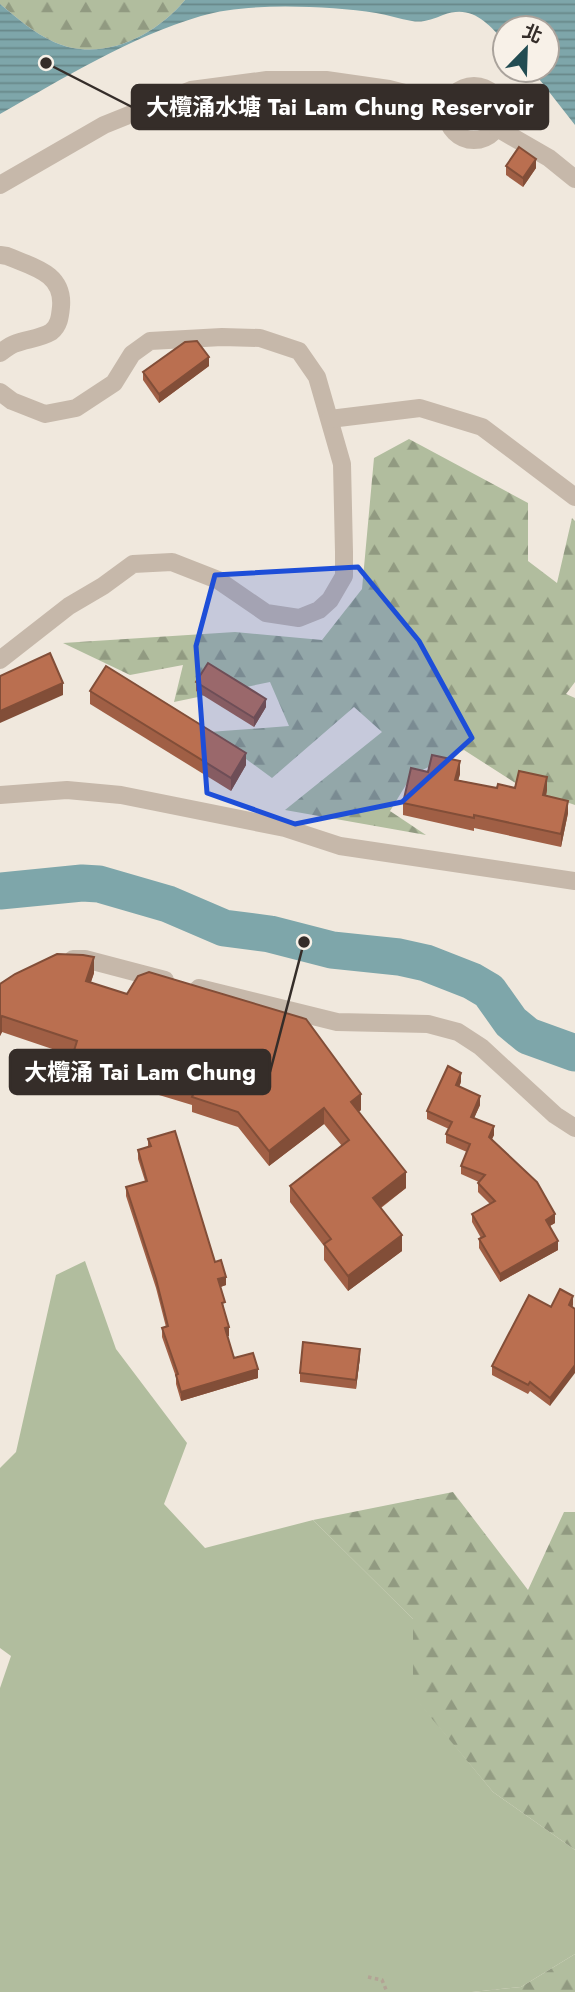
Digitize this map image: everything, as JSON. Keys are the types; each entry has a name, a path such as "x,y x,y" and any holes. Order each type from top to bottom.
{"lane":[{"path":"0,185 104,125 191,90 267,80 326,80 389,89 448,104"},
{"path":"468,86 486,89 499,102 501,110 497,128 484,139 466,140 451,129 447,121 448,104 460,90 468,86"},
{"path":"497,128 549,158 575,179"},
{"path":"0,255 45,272 62,295 60,320 53,330 36,339 14,344 0,353"},
{"path":"0,392 12,401 45,414 76,408 114,383 132,354 150,341 260,338 299,351 317,377 342,464 344,576 330,600 319,610 299,618 266,613 218,580 172,562 133,564 69,606 0,660"},
{"path":"330,419 420,408 482,427 575,497"},
{"path":"0,794 67,790 121,795 285,828 340,846 575,881"},
{"path":"55,958 85,959 337,1022 428,1024 458,1032 481,1047 555,1115 575,1129"}],"path":[{"path":"368,1977 382,1980 387,1992"}],"highlighted area":[{"path":"358,567 419,641 472,738 402,802 295,824 207,793 196,646 215,575"}],"green space":[{"path":"0,0 185,0 158,25 142,35 126,43 90,50 54,42 13,15 0,4"},
{"path":"409,439 528,503 528,561 557,583 572,518 575,521 575,682 566,694 575,698 575,805 520,786 464,750 412,775 390,811 426,835 285,810 382,732 354,707 272,778 209,732 289,726 270,682 174,702 183,665 130,675 63,643 235,632 322,640 362,589 374,458"},
{"path":"85,1261 116,1349 187,1443 164,1504 205,1548 313,1520 413,1619 414,1696 493,1792 575,1850 575,1954 521,1987 472,1992 0,1992 0,1688 11,1656 0,1648 0,1468 16,1452 56,1275"},
{"path":"453,1492 528,1590 564,1512 575,1512 575,1850 493,1792 413,1696 413,1619 313,1520"},
{"path":"575,1954 575,1992 472,1992 521,1987"}],"water":[{"path":"185,0 575,0 575,125 543,84 561,84 561,14 491,14 491,27 478,17 462,12 416,21 376,13 311,7 264,7 201,16 149,35 98,59 0,114 0,4 26,25 54,42 90,50 125,43 158,25"}],"building":[{"path":"519,147 536,159 523,178 506,166"},
{"path":"197,341 209,357 159,394 143,372 185,342"},
{"path":"50,653 63,683 0,711 0,676"},
{"path":"208,663 266,699 254,718 196,682"},
{"path":"106,666 246,753 231,778 90,691"},
{"path":"432,755 460,761 455,780 497,788 498,784 515,788 519,771 547,777 543,795 568,801 561,834 403,803 411,768 428,772"},
{"path":"57,954 94,957 86,981 127,994 138,976 149,972 306,1019 361,1094 351,1102 406,1172 373,1198 402,1235 348,1276 324,1244 331,1239 290,1186 349,1140 324,1108 269,1151 238,1112 192,1097 195,1090 73,1054 77,1041 2,1016 0,1020 0,984"},
{"path":"448,1066 461,1073 456,1085 480,1096 471,1117 494,1126 489,1137 537,1182 555,1214 546,1220 558,1241 500,1274 479,1239 485,1236 472,1214 495,1201 478,1183 485,1175 461,1166 470,1144 446,1134 452,1122 427,1111"},
{"path":"175,1131 215,1262 221,1260 226,1277 218,1279 229,1327 225,1328 234,1358 253,1353 258,1369 181,1392 176,1375 178,1374 162,1328 168,1326 156,1279 126,1187 147,1181 138,1150 151,1146 148,1139"},
{"path":"560,1289 573,1296 569,1305 575,1309 575,1365 550,1398 530,1382 528,1385 492,1366 529,1295 551,1307"},
{"path":"303,1342 360,1349 356,1380 300,1373"}],"waterway":[{"path":"0,891 82,883 99,884 168,904 224,928 270,934 332,950 399,957 426,963 472,981 489,991 511,1022 528,1036 575,1053"}],"place":[{"name":"大欖涌水塘 Tai Lam Chung Reservoir","path":"46,63"},
{"name":"大欖涌 Tai Lam Chung","path":"304,942"}]}
